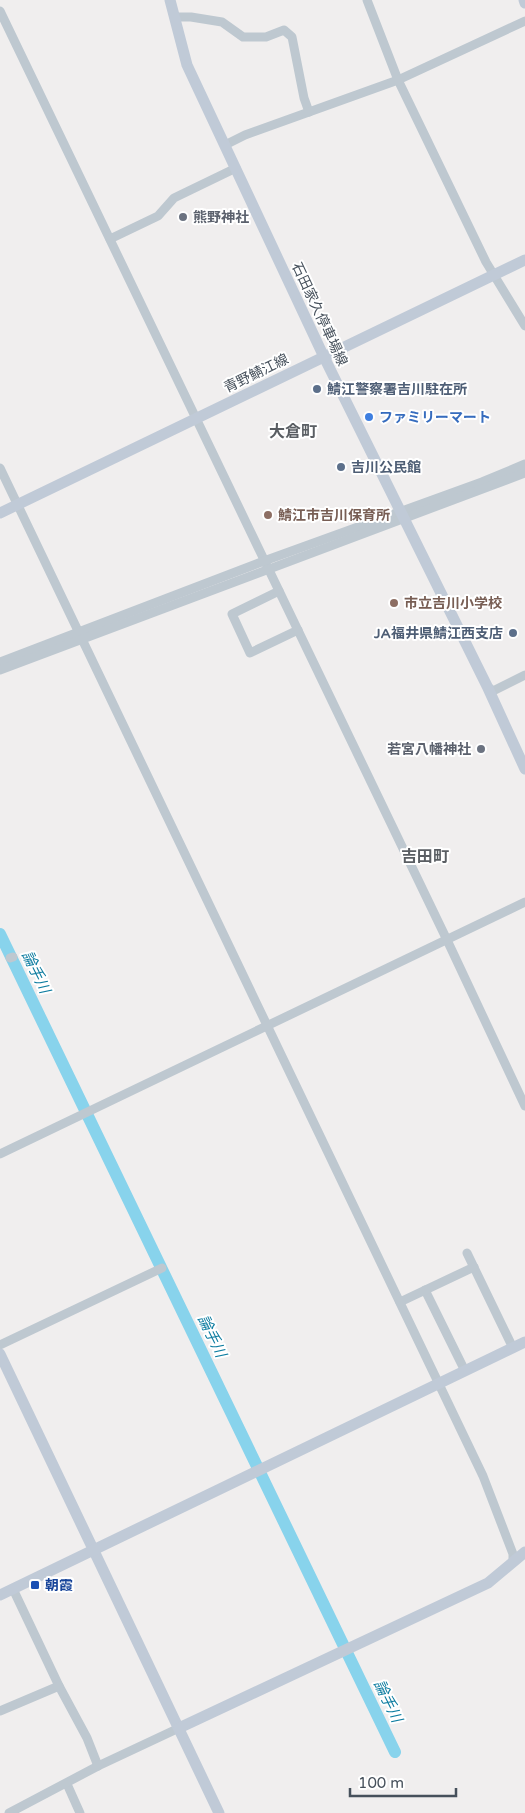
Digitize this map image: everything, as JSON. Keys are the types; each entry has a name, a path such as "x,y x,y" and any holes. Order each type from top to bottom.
{"street":[{"name":"石田家久停車場線","path":"170,0 187,65 324,357 487,686 525,769"},
{"path":"367,0 398,80 493,276 525,326"},
{"path":"0,11 525,1106"},
{"path":"175,17 191,17 222,22 243,36 266,37 284,30 292,37 304,98 309,112"},
{"path":"225,145 245,135 398,80 525,21"},
{"path":"110,240 158,216 174,198 236,168"},
{"name":"青野鯖江線","path":"0,513 525,260"},
{"path":"401,515 525,464"},
{"path":"0,468 439,1384 482,1476 513,1554 513,1562"},
{"path":"0,670 80,636 266,564 525,473"},
{"path":"279,591 232,614 250,653 298,630"},
{"path":"0,662 80,636"},
{"path":"487,686 493,691 525,675"},
{"path":"0,1154 525,902"},
{"path":"467,1253 513,1348"},
{"path":"400,1302 474,1266"},
{"path":"0,1345 161,1268"},
{"path":"425,1290 465,1371"},
{"path":"0,1595 525,1342"},
{"path":"0,1354 219,1813"},
{"path":"9,1813 98,1766 488,1583 525,1552"},
{"path":"13,1589 59,1686 87,1738 98,1766"},
{"path":"0,1711 59,1686"},
{"path":"67,1784 80,1813"}],"waterway":[{"name":"論手川","path":"0,934 395,1752"}],"place":[{"name":"熊野神社","path":"183,217"},
{"name":"鯖江警察署吉川駐在所","path":"317,389"},
{"name":"ファミリーマート","path":"369,417"},
{"name":"吉川公民館","path":"341,467"},
{"name":"鯖江市吉川保育所","path":"268,515"},
{"name":"市立吉川小学校","path":"394,603"},
{"name":"JA福井県鯖江西支店","path":"513,633"},
{"name":"若宮八幡神社","path":"481,749"},
{"name":"朝霞","path":"35,1585"}],"district":[{"name":"大倉町","path":"293,431"},
{"name":"吉田町","path":"425,856"}]}
